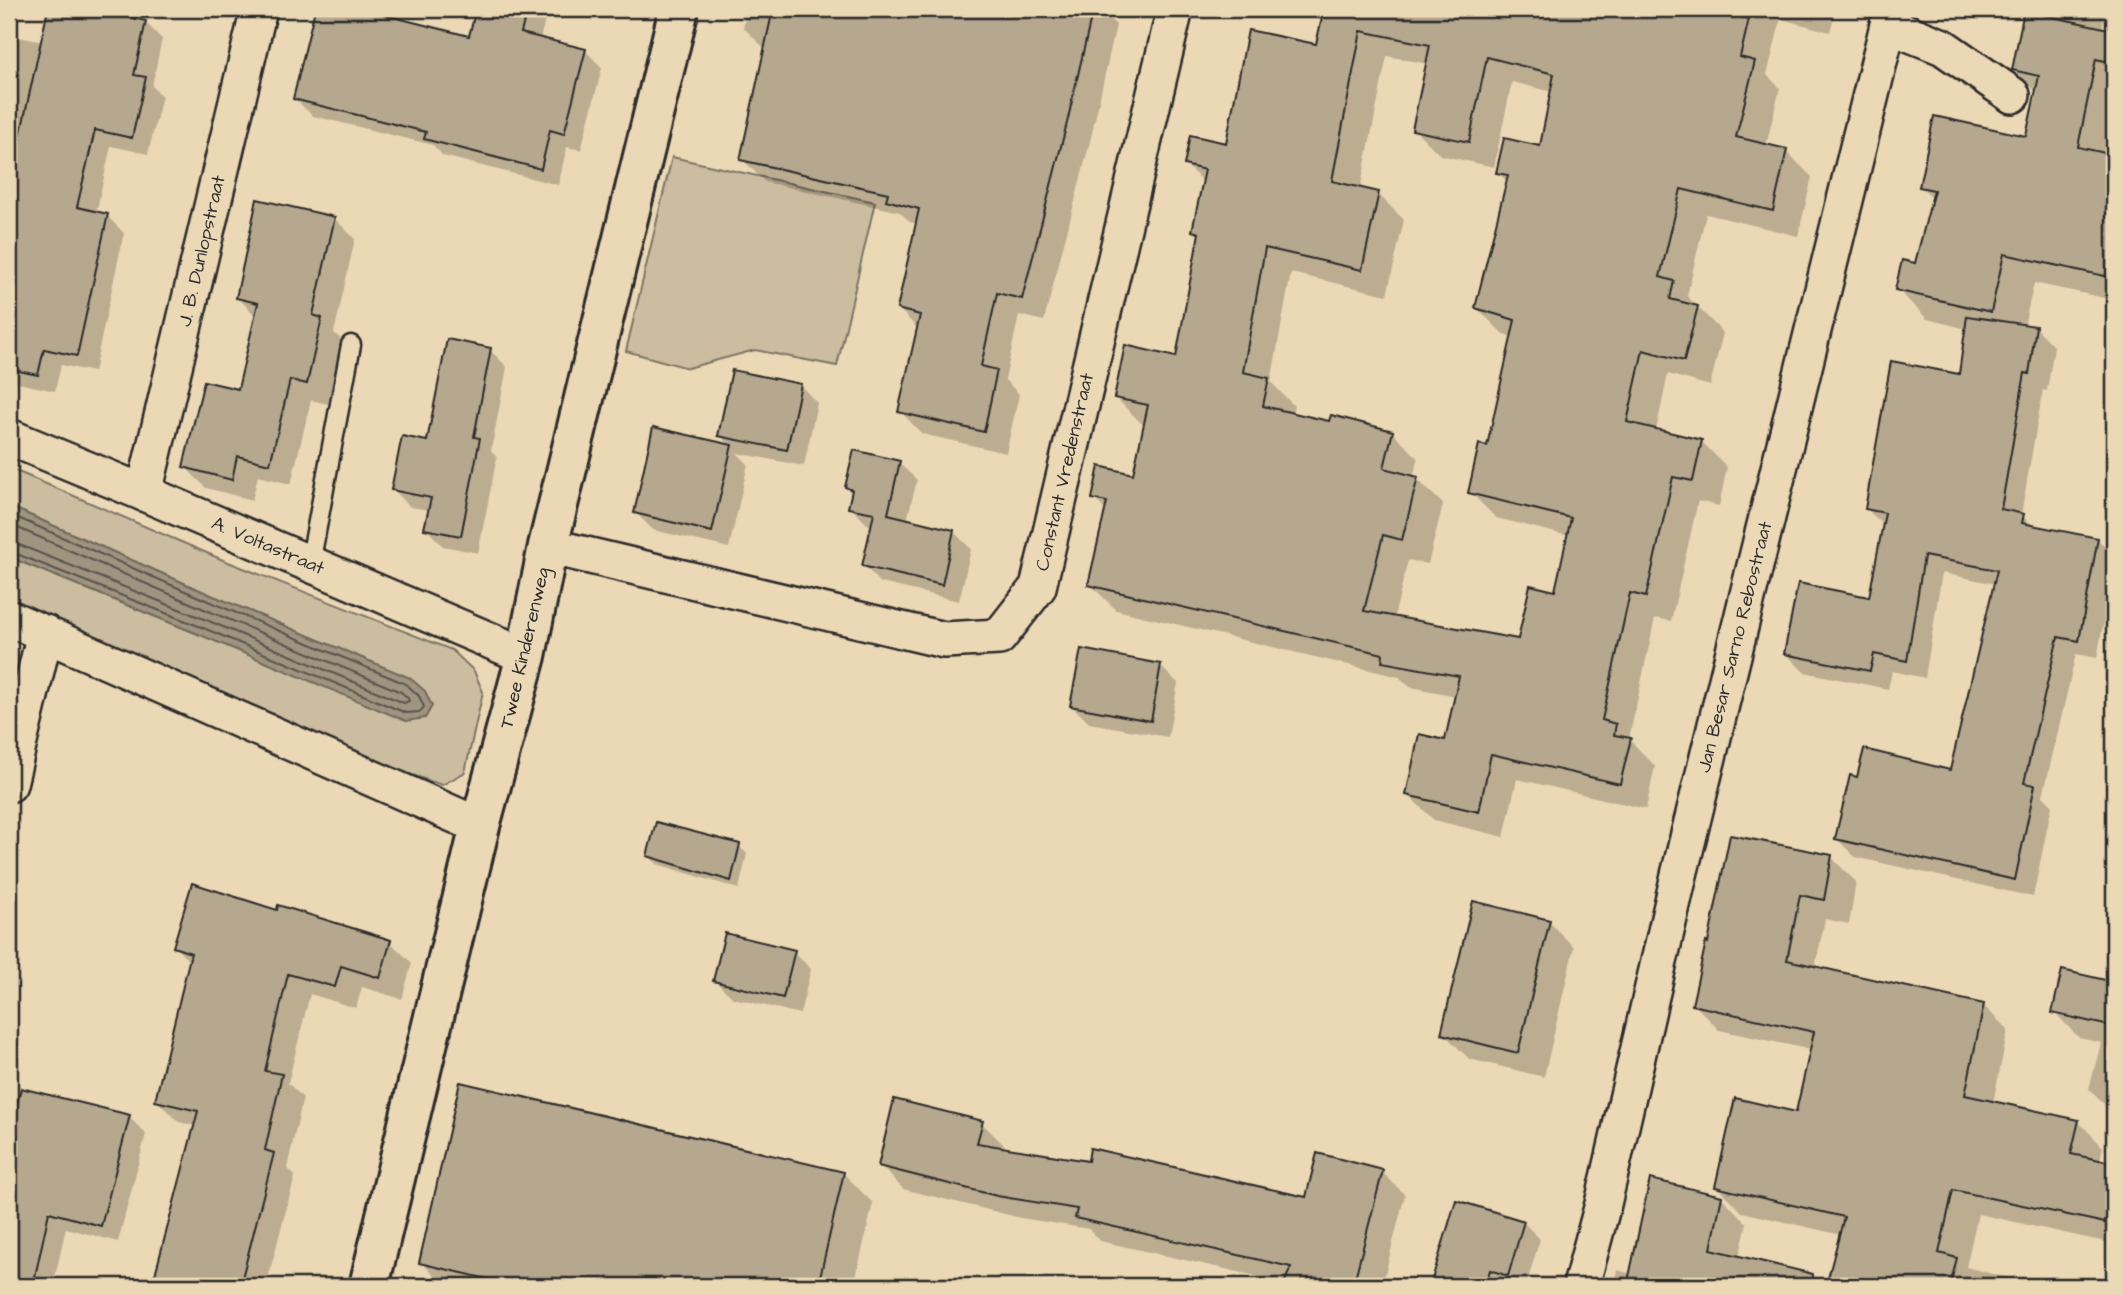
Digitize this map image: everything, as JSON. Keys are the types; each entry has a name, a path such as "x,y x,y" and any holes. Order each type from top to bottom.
{"street":[{"name":"J. B. Dunlopstraat","path":"144,493 259,9"},
{"name":"Twee Kinderenweg","path":"369,1286 480,826 526,656 548,546 679,9"},
{"name":"Constant Vredenstraat","path":"548,546 944,640 999,637 1038,587 1175,9"},
{"path":"1890,17 1943,47 2012,94"},
{"name":"Jan Besar Sarno Rebostraat","path":"1581,1286 1603,1204 1692,821 1890,17"},
{"name":"A. Voltastraat","path":"9,437 526,656"},
{"path":"9,618 480,826"},
{"path":"9,784 45,633"}],"lane":[{"path":"310,564 351,345"}],"shaded area":[{"path":"672,157 875,202 837,366 755,350 688,368 626,351"},
{"path":"9,468 223,560 452,650 474,671 483,692 465,772 442,785 395,769 9,601 9,557 198,634 410,678 211,595 9,506"}],"water":[{"path":"9,506 211,595 410,678 425,691 432,706 425,718 406,721 9,557"}],"building":[{"path":"48,9 93,9 146,21 134,75 146,77 132,138 95,130 77,207 108,214 77,356 44,349 38,375 9,369 9,187"},
{"path":"315,9 361,9 469,36 476,9 527,9 521,33 586,49 564,134 550,130 541,169 424,139 426,132 293,99"},
{"path":"773,9 1093,9 1022,299 997,293 981,366 997,370 984,432 898,412 920,315 897,309 919,209 886,200 888,193 740,160"},
{"path":"1324,9 1709,9 1749,19 1740,57 1755,61 1736,137 1787,149 1773,211 1681,189 1660,277 1674,281 1670,299 1698,306 1684,361 1643,350 1627,422 1702,440 1693,481 1673,477 1646,597 1630,593 1602,720 1616,724 1614,735 1631,738 1620,784 1491,754 1479,812 1406,795 1419,734 1445,740 1459,676 1382,662 1383,654 1088,585 1107,502 1092,499 1099,466 1133,474 1148,405 1114,398 1125,345 1176,357 1199,233 1192,231 1205,170 1184,165 1190,135 1226,143 1248,30 1316,44","holes":["1361,31 1430,45 1412,130 1469,142 1487,57 1554,74 1540,146 1504,138 1496,173 1508,175 1475,308 1515,320 1487,446 1479,444 1468,493 1571,518 1555,591 1530,585 1518,639 1364,611 1383,535 1402,540 1418,477 1384,468 1393,431 1331,415 1329,421 1263,406 1269,378 1243,372 1265,248 1362,270 1379,192 1332,181"]},
{"path":"2024,11 2114,30 2114,63 2096,59 2078,147 2114,155 2114,278 2004,254 1991,312 1895,290 1902,260 1915,263 1934,190 1919,187 1934,116 2026,136 2039,76 2012,70"},
{"path":"257,199 335,217 313,315 322,318 307,384 290,380 270,464 237,456 232,480 183,467 204,381 238,389 258,303 236,298"},
{"path":"1967,316 2036,326 2029,374 2025,373 2001,509 2024,514 2022,523 2098,538 2079,641 2058,637 2024,783 2035,785 2015,880 1835,839 1850,775 1857,777 1864,749 1950,770 1997,570 1924,556 1907,661 1874,654 1870,671 1784,654 1798,583 1869,597 1885,513 1865,509 1891,361 1959,374"},
{"path":"447,339 491,348 474,437 480,438 461,536 424,529 431,498 391,490 402,436 427,441"},
{"path":"732,370 801,384 787,450 718,436"},
{"path":"653,427 732,445 712,532 634,513"},
{"path":"854,450 900,461 888,514 954,530 942,585 862,566 874,513 848,508 852,490 845,487"},
{"path":"1081,649 1161,664 1151,721 1070,706"},
{"path":"656,822 740,844 731,881 647,856"},
{"path":"1730,835 1832,855 1824,900 1800,895 1787,960 1984,1004 1965,1095 2079,1120 2071,1154 2114,1163 2114,1178 2105,1223 1953,1190 1939,1253 1957,1258 1950,1286 1826,1286 1844,1217 1715,1187 1735,1098 1796,1112 1814,1032 1692,1005"},
{"path":"192,883 277,910 278,905 391,940 380,978 341,966 335,987 288,974 265,1071 282,1074 265,1150 274,1153 240,1286 152,1286 198,1111 155,1101 191,953 173,947"},
{"path":"1473,901 1550,920 1518,1053 1441,1034"},
{"path":"725,933 795,950 783,998 713,981"},
{"path":"2062,970 2114,982 2114,1027 2052,1013"},
{"path":"460,1082 844,1172 818,1286 518,1286 419,1263"},
{"path":"21,1088 130,1115 101,1226 49,1212 33,1286 9,1286 9,1115 14,1116"},
{"path":"894,1099 983,1121 977,1143 1088,1161 1090,1148 1306,1197 1317,1153 1383,1170 1353,1286 1283,1286 1291,1267 1075,1218 1077,1209 997,1196 878,1166"},
{"path":"1650,1179 1722,1196 1711,1249 1813,1274 1812,1286 1627,1286"},
{"path":"1456,1200 1524,1221 1508,1276 1490,1270 1485,1286 1430,1286"}]}
